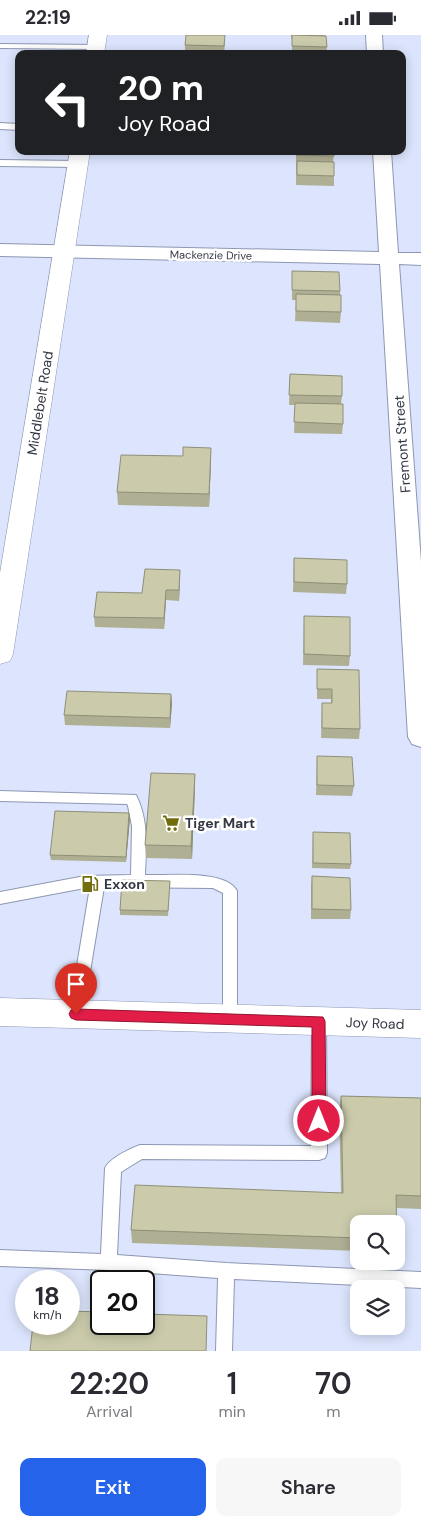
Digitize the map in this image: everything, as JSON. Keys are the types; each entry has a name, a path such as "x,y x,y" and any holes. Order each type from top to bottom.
{"main road":[{"name":"Middlebelt Road","path":"0,654 6,581 79,158"},
{"name":"Joy Road","path":"0,1012 421,1024"}],"street":[{"path":"374,35 375,50"},
{"name":"Fremont Street","path":"382,155 421,737"},
{"name":"Mackenzie Drive","path":"0,250 421,259"}],"lane":[{"path":"0,46 96,45"},
{"path":"0,126 15,127"},
{"path":"0,163 79,158"},
{"path":"0,796 132,799 136,805 138,819 138,882"},
{"path":"76,1014 98,881"},
{"path":"0,898 34,893 55,886 98,881 213,882 226,886 230,891 230,1019"},
{"path":"109,1262 112,1168 140,1152 319,1153 319,1021"},
{"path":"0,1258 109,1262 226,1271 421,1280"},
{"path":"224,1351 226,1271"}],"building":[{"path":"186,35 225,35 224,46 185,45"},
{"path":"292,35 326,36 327,47 292,46"},
{"path":"296,155 334,155 334,156"},
{"path":"297,161 334,162 334,176 297,175"},
{"path":"292,271 339,272 340,291 292,290"},
{"path":"296,294 341,295 341,312 296,311"},
{"path":"290,374 342,376 342,396 289,395"},
{"path":"295,403 343,404 343,424 294,422"},
{"path":"183,447 211,448 209,494 117,492 121,455 183,456"},
{"path":"294,558 347,560 347,584 294,582"},
{"path":"145,569 180,570 179,590 166,590 164,618 94,617 97,592 142,593"},
{"path":"304,616 350,617 350,656 304,654"},
{"path":"317,669 359,670 360,729 322,728 322,703 332,703 332,689 317,689"},
{"path":"67,691 171,694 170,718 64,715"},
{"path":"317,756 352,757 354,786 317,785"},
{"name":"Tiger Mart","path":"151,773 195,774 191,846 145,845"},
{"path":"55,811 129,813 126,857 50,855"},
{"path":"313,832 350,833 351,864 313,863"},
{"path":"312,876 350,878 351,910 312,909"},
{"path":"122,880 170,881 168,911 120,910"},
{"path":"341,1096 421,1098 421,1196 396,1195 396,1215 350,1215 350,1238 131,1230 135,1185 343,1193"},
{"path":"80,1311 90,1312 90,1335 155,1335 155,1314 207,1316 206,1351 30,1351 32,1335 80,1335"}],"place":[{"name":"Tiger Mart","path":"171,823"},
{"name":"Exxon","path":"90,884"}],"route":[{"path":"76,1014 319,1021 319,1121"}]}
